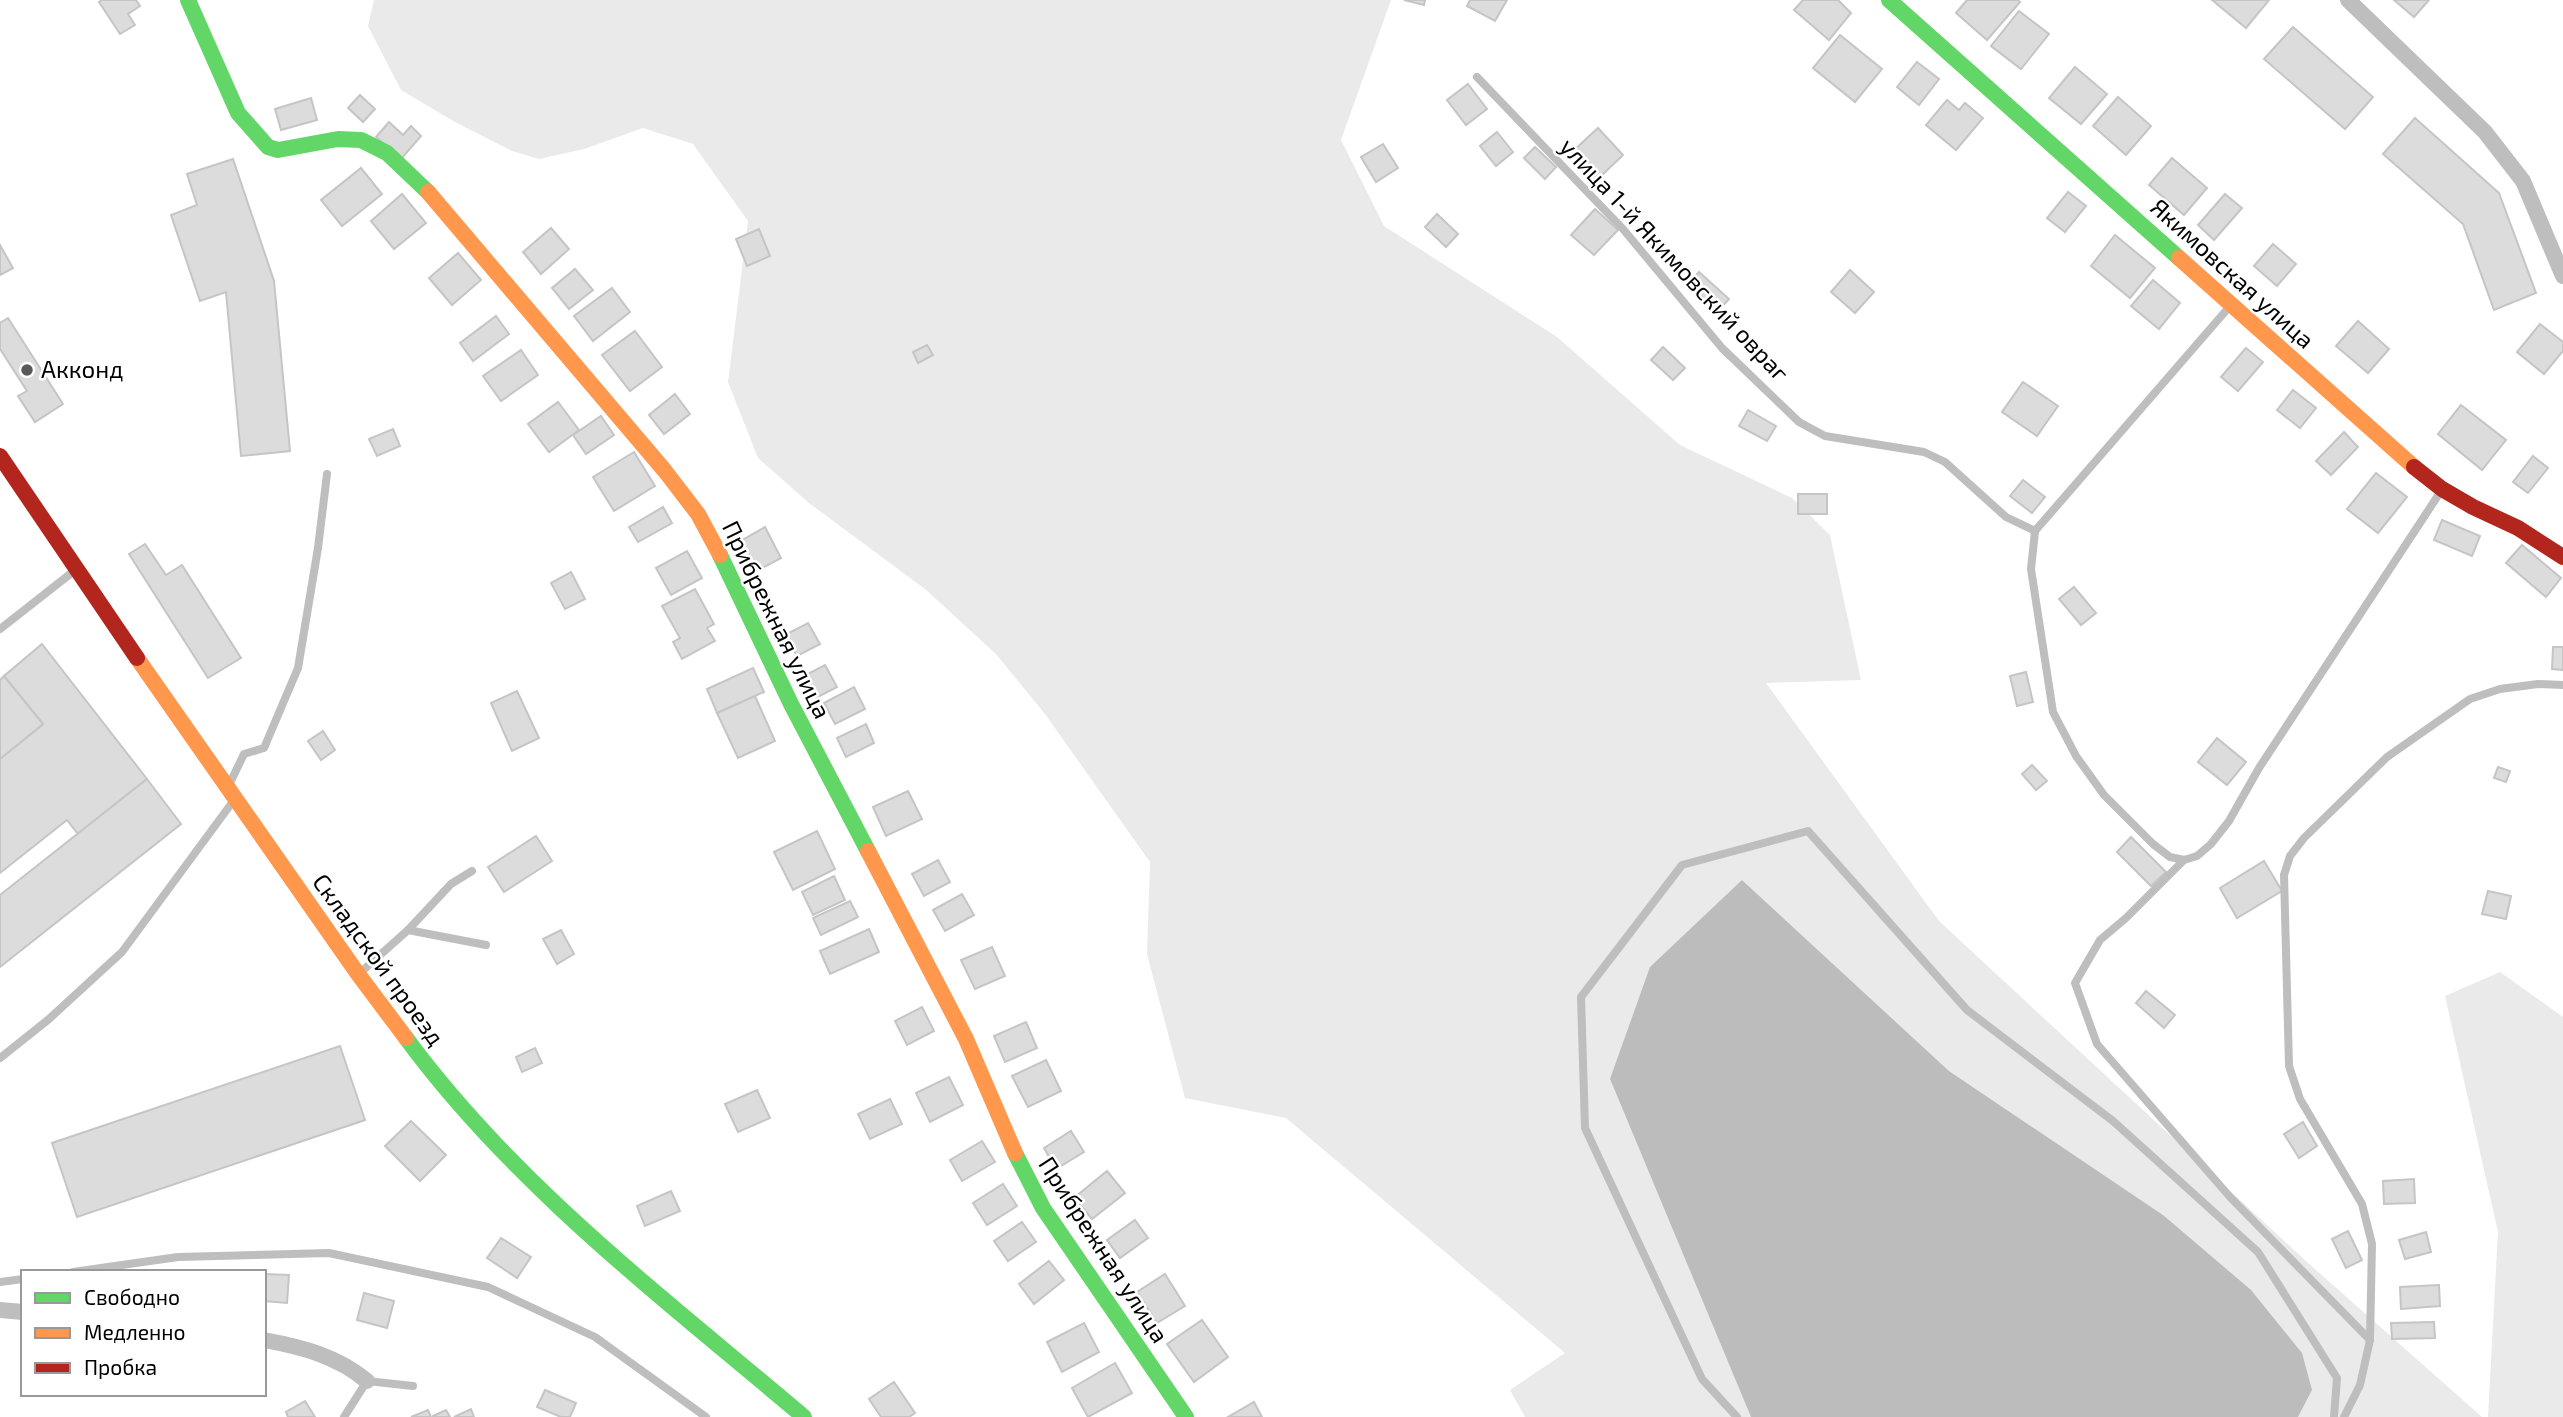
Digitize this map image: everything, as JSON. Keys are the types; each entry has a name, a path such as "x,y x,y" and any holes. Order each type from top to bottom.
{"street":[{"name":"Прибрежная улица","path":"188,0 238,113 268,147 278,150 345,139 369,142 393,158 429,193 666,471 698,514 718,550 791,704 966,1039 1037,1198 1186,1417"},
{"name":"Якимовская улица","path":"1889,0 2415,468 2442,489 2518,528 2563,557"},
{"path":"2348,0 2485,132 2508,161 2523,181 2563,276"},
{"name":"Складской проезд","path":"0,456 76,570 358,974 430,1070 505,1153 579,1226 804,1417"},
{"path":"0,1310 21,1312"},
{"path":"266,1340 315,1352 349,1367 367,1381"}],"lane":[{"name":"улица 1-й Якимовский овраг","path":"1477,78 1623,229 1721,348 1799,422 1825,436 1924,452 1945,462 2006,517 2035,531"},
{"path":"2184,860 2171,857 2130,824 2104,795 2076,756 2053,712 2031,569 2035,531 2231,304"},
{"path":"0,1058 49,1019 122,952 232,792 244,754 264,748 298,668 327,474"},
{"path":"2370,1340 2230,1197 2097,1044 2075,982 2099,940 2126,918 2184,860 2197,856 2211,844 2229,821 2259,768 2442,489"},
{"path":"0,629 76,570"},
{"path":"2344,1417 2360,1385 2370,1340 2372,1244 2362,1204 2301,1099 2289,1066 2284,875 2290,856 2304,838 2387,757 2470,699 2500,689 2538,684 2563,685"},
{"path":"1737,1417 1703,1379 1585,1128 1581,996 1682,865 1808,831 1967,1010 2113,1121 2258,1252 2337,1378 2334,1417"},
{"path":"358,974 408,930 451,884 472,871"},
{"path":"408,930 486,945"},
{"path":"87,1270 178,1257 329,1253 488,1287 595,1338 706,1417"},
{"path":"0,1282 21,1279"},
{"path":"344,1417 367,1381 413,1386"}],"shaded area":[{"path":"374,0 1391,0 1341,140 1384,226 1557,337 1680,445 1792,498 1830,535 1861,680 1766,683 1939,921 2307,1262 2482,1417 2298,1417 2312,1390 2163,1215 1949,1071 1742,880 1610,1079 1751,1417 1525,1417 1510,1390 1565,1353 1286,1118 1185,1098 1147,954 1150,862 1045,714 996,654 925,589 809,503 758,458 728,382 748,221 693,144 643,128 584,149 539,159 512,151 401,90 368,26"},
{"path":"1742,880 1949,1071 2163,1215 2251,1290 2302,1353 2312,1390 2298,1417 1751,1417 1610,1079 1650,967"},
{"path":"2500,972 2563,1017 2563,1417 2488,1417 2498,1232 2445,996"}],"building":[{"path":"136,0 140,6 128,14 135,25 120,34 99,2"},
{"path":"1404,0 1425,0 1424,5"},
{"path":"1470,0 1507,0 1495,21 1467,6"},
{"path":"1803,0 1838,0 1851,13 1829,40 1794,10"},
{"path":"1967,0 2020,2 1987,40 1956,13"},
{"path":"2212,0 2269,0 2246,28"},
{"path":"2394,0 2429,0 2414,17"},
{"path":"2019,11 2049,34 2021,69 1991,46"},
{"path":"2293,27 2373,97 2345,129 2264,59"},
{"path":"1840,35 1882,69 1855,102 1813,68"},
{"path":"1917,62 1939,79 1919,105 1897,87"},
{"path":"2075,67 2107,94 2081,124 2049,98"},
{"path":"1468,84 1487,109 1466,125 1447,100"},
{"path":"360,95 375,109 363,122 348,108"},
{"path":"2118,97 2151,126 2126,155 2093,126"},
{"path":"311,98 317,120 281,130 275,109"},
{"path":"1947,100 1959,110 1965,103 1983,118 1956,150 1926,125"},
{"path":"2415,118 2499,193 2536,293 2494,310 2463,224 2383,154"},
{"path":"389,122 403,135 411,126 421,136 401,159 376,137"},
{"path":"1598,128 1623,155 1598,179 1572,152"},
{"path":"1497,132 1513,152 1496,166 1480,146"},
{"path":"1383,144 1398,168 1376,182 1361,157"},
{"path":"1535,147 1556,167 1545,179 1524,158"},
{"path":"2172,158 2207,188 2184,215 2149,185"},
{"path":"233,159 274,281 290,451 241,456 226,292 200,301 171,215 197,205 187,174"},
{"path":"361,168 382,194 342,226 321,200"},
{"path":"2068,192 2086,206 2065,232 2047,218"},
{"path":"402,194 426,223 394,249 371,221"},
{"path":"2225,194 2242,208 2214,240 2198,225"},
{"path":"1595,209 1618,230 1594,255 1571,235"},
{"path":"1437,214 1458,234 1446,247 1425,227"},
{"path":"551,228 569,249 541,274 523,252"},
{"path":"759,229 770,256 747,266 736,239"},
{"path":"2115,235 2155,268 2130,298 2091,266"},
{"path":"2273,244 2296,264 2277,286 2254,266"},
{"path":"0,245 13,268 0,275"},
{"path":"458,253 481,280 452,305 429,278"},
{"path":"575,269 593,290 569,309 552,288"},
{"path":"1850,270 1874,292 1855,313 1831,292"},
{"path":"1699,272 1729,299 1718,311 1688,284"},
{"path":"2153,280 2180,303 2159,329 2131,306"},
{"path":"612,288 630,312 593,341 574,316"},
{"path":"496,316 509,334 473,361 460,343"},
{"name":"Акконд","path":"8,318 63,404 35,422 18,396 27,391 0,349 0,323"},
{"path":"2358,321 2389,349 2368,373 2336,346"},
{"path":"2540,324 2563,342 2563,351 2544,374 2517,352"},
{"path":"635,331 662,367 630,391 602,355"},
{"path":"927,345 933,355 918,363 913,352"},
{"path":"1663,347 1685,368 1673,380 1651,360"},
{"path":"2246,348 2263,362 2238,391 2221,377"},
{"path":"521,350 538,375 501,401 483,376"},
{"path":"2023,382 2058,406 2037,436 2002,412"},
{"path":"2293,390 2316,408 2300,428 2277,410"},
{"path":"675,394 690,414 664,434 649,415"},
{"path":"558,402 579,430 549,452 528,424"},
{"path":"2461,405 2506,440 2482,470 2438,434"},
{"path":"1748,410 1776,426 1767,441 1739,426"},
{"path":"601,416 614,435 586,454 573,435"},
{"path":"393,429 400,446 377,456 369,439"},
{"path":"2344,432 2358,447 2331,475 2316,461"},
{"path":"634,452 655,486 614,511 593,477"},
{"path":"2533,456 2548,468 2528,493 2513,482"},
{"path":"2376,473 2407,497 2378,533 2347,509"},
{"path":"2023,480 2045,497 2032,513 2010,496"},
{"path":"1798,494 1827,494 1827,514 1798,514"},
{"path":"663,507 672,523 638,542 629,527"},
{"path":"2442,520 2480,536 2472,556 2434,540"},
{"path":"765,527 781,558 755,572 739,542"},
{"path":"145,544 166,575 182,565 241,658 208,678 129,554"},
{"path":"2522,545 2561,578 2546,597 2506,563"},
{"path":"687,551 702,578 671,595 656,568"},
{"path":"571,572 585,599 565,609 551,583"},
{"path":"2074,587 2096,613 2081,625 2059,599"},
{"path":"695,589 714,624 707,628 715,641 682,659 673,642 680,638 662,606"},
{"path":"808,623 820,644 797,656 785,635"},
{"path":"42,644 147,779 78,834 67,820 0,873 0,759 43,724 4,676"},
{"path":"2553,647 2563,647 2563,670 2552,669"},
{"path":"825,665 837,687 816,698 804,676"},
{"path":"753,668 764,692 717,713 707,689"},
{"path":"2026,672 2033,702 2017,706 2010,676"},
{"path":"4,676 43,724 0,759 0,680"},
{"path":"854,687 865,709 835,724 824,703"},
{"path":"517,691 539,738 512,751 491,703"},
{"path":"755,696 775,741 738,758 717,713"},
{"path":"866,724 874,743 846,757 837,738"},
{"path":"323,731 335,750 321,760 308,741"},
{"path":"2217,738 2246,762 2227,785 2198,762"},
{"path":"2032,765 2047,781 2036,790 2022,774"},
{"path":"2498,767 2510,771 2506,782 2494,778"},
{"path":"147,779 181,824 0,967 0,895"},
{"path":"908,791 922,819 886,836 873,807"},
{"path":"817,831 835,869 793,890 774,852"},
{"path":"536,836 552,861 504,892 488,867"},
{"path":"2131,837 2166,872 2151,886 2117,852"},
{"path":"938,860 950,882 924,896 912,874"},
{"path":"2264,861 2282,891 2237,918 2220,888"},
{"path":"834,876 845,900 813,915 802,892"},
{"path":"2488,891 2511,896 2506,919 2482,914"},
{"path":"962,894 974,915 945,931 933,910"},
{"path":"850,901 858,917 821,935 813,918"},
{"path":"869,929 879,952 830,974 820,951"},
{"path":"561,930 574,954 557,964 543,939"},
{"path":"992,947 1005,976 975,989 961,960"},
{"path":"2146,991 2175,1015 2164,1028 2136,1003"},
{"path":"922,1007 934,1031 907,1045 895,1021"},
{"path":"1026,1022 1037,1048 1005,1062 994,1036"},
{"path":"340,1046 365,1120 77,1217 52,1143"},
{"path":"535,1048 542,1063 522,1072 516,1057"},
{"path":"1046,1060 1061,1091 1028,1107 1012,1076"},
{"path":"949,1077 963,1105 930,1122 916,1093"},
{"path":"757,1090 770,1118 738,1132 725,1104"},
{"path":"890,1099 902,1124 870,1139 858,1114"},
{"path":"411,1121 446,1155 420,1181 385,1146"},
{"path":"2303,1122 2317,1146 2299,1158 2284,1134"},
{"path":"1071,1131 1084,1152 1056,1169 1044,1148"},
{"path":"982,1141 995,1162 962,1181 950,1160"},
{"path":"1107,1171 1125,1193 1092,1219 1074,1198"},
{"path":"2414,1179 2415,1203 2384,1204 2383,1181"},
{"path":"1003,1184 1017,1206 987,1225 973,1203"},
{"path":"671,1191 680,1211 645,1226 637,1206"},
{"path":"1135,1220 1148,1238 1120,1258 1107,1240"},
{"path":"1022,1222 1036,1242 1008,1261 994,1241"},
{"path":"2348,1231 2362,1260 2346,1268 2332,1239"},
{"path":"2426,1232 2431,1252 2405,1259 2399,1240"},
{"path":"501,1238 531,1257 517,1278 487,1258"},
{"path":"1049,1261 1064,1280 1034,1304 1019,1284"},
{"path":"266,1274 289,1275 287,1303 266,1301"},
{"path":"1165,1274 1185,1306 1157,1323 1137,1292"},
{"path":"2439,1285 2440,1306 2401,1309 2400,1287"},
{"path":"364,1293 394,1301 387,1328 357,1320"},
{"path":"1202,1320 1228,1357 1194,1382 1167,1344"},
{"path":"2434,1322 2435,1338 2392,1339 2391,1323"},
{"path":"1084,1323 1099,1352 1062,1372 1047,1342"},
{"path":"1115,1363 1132,1393 1088,1417 1072,1388"},
{"path":"894,1382 915,1413 909,1417 881,1417 869,1399"},
{"path":"545,1390 576,1403 570,1417 561,1417 537,1407"},
{"path":"305,1401 315,1417 288,1417 286,1412"},
{"path":"1254,1402 1262,1417 1228,1417"},
{"path":"471,1409 474,1417 454,1417"},
{"path":"428,1410 431,1417 411,1417"},
{"path":"446,1410 450,1417 433,1417 433,1416"}],"traffic: fast":[{"path":"188,0 238,113 268,147 278,150 338,139 361,140 387,153 428,192"},
{"path":"1889,0 2179,258"},
{"path":"720,555 791,704 868,851"},
{"path":"406,1038 449,1092 543,1192 646,1284 804,1417"},
{"path":"1015,1153 1043,1208 1186,1417"}],"traffic: slow":[{"path":"428,192 665,471 698,514 720,555"},
{"path":"2179,258 2414,467"},
{"path":"137,658 358,974 406,1038"},
{"path":"868,851 966,1039 1015,1153"}],"traffic: jam":[{"path":"0,456 137,658"},
{"path":"2414,467 2442,489 2518,528 2563,557"}],"place":[{"name":"Акконд","path":"27,370"}]}
